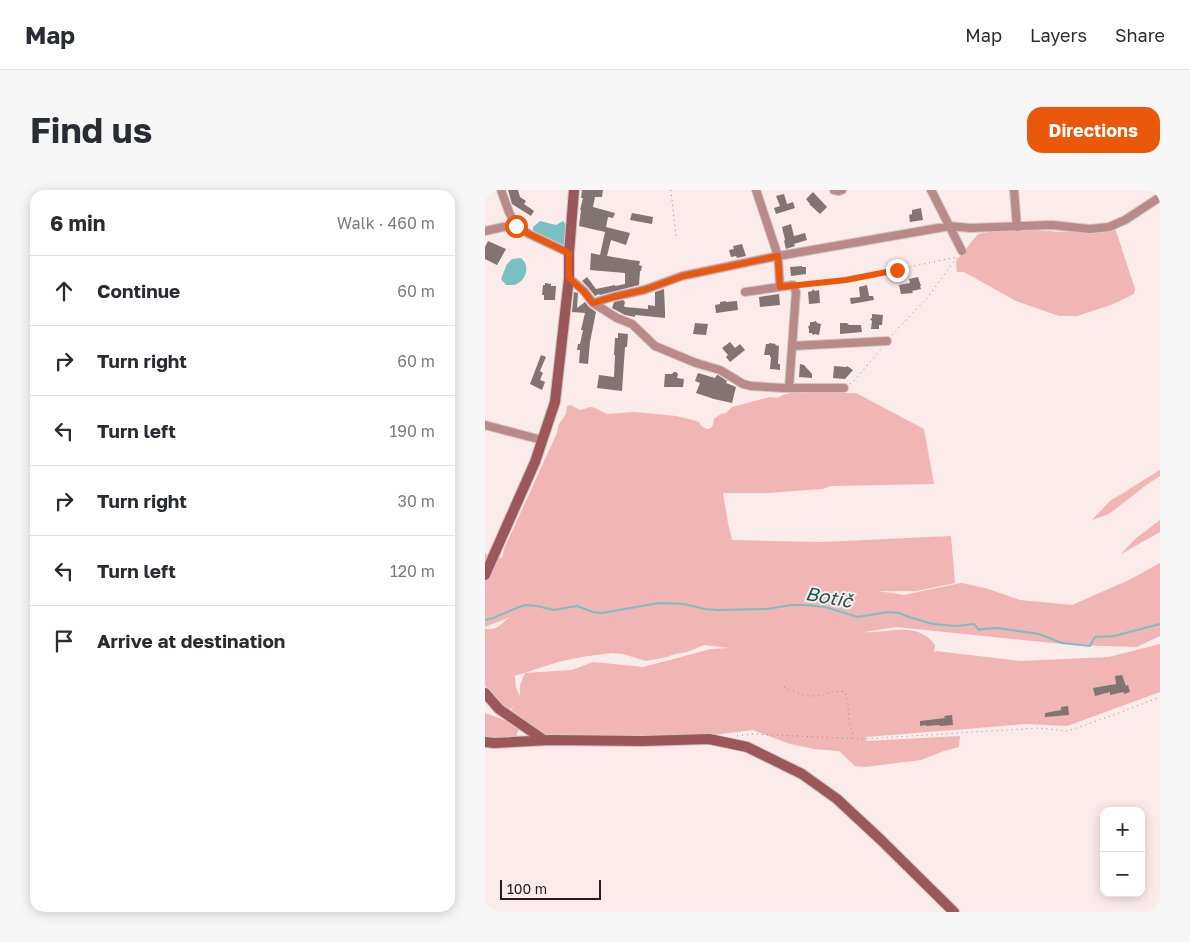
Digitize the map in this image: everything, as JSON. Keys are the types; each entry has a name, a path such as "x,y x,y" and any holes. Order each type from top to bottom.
{"street":[{"path":"501,190 516,226 569,253"},
{"path":"485,575 535,462 555,402 569,278 574,190"},
{"path":"756,190 778,256 780,287"},
{"path":"834,190 842,190"},
{"path":"931,190 949,226 960,254"},
{"path":"1014,190 1017,227"},
{"path":"593,303 644,290 683,276 778,256 949,226 970,228 1052,225 1091,229 1109,227 1125,220 1160,197"},
{"path":"485,231 516,226"},
{"path":"569,278 593,303 617,318 632,324 655,346 696,364 720,370 743,384 789,388 844,388"},
{"path":"745,292 793,285 796,292 789,388"},
{"path":"792,346 887,341"},
{"path":"485,424 542,440"},
{"path":"485,693 499,709 544,740"},
{"path":"485,742 709,739 747,747 802,774 837,799 954,912"}],"path":[{"path":"671,190 676,238"},
{"path":"793,285 846,280 960,254"},
{"path":"844,388 853,382 887,341 928,297 960,254"},
{"path":"784,687 803,694 816,696 837,690 845,692 849,721 855,739"},
{"path":"735,736 753,734 855,739 1038,728 1068,731 1160,696"}],"shaded area":[{"path":"1013,228 1059,232 1115,228 1135,289 1134,294 1111,305 1077,316 1059,316 1016,301 964,272 957,272 956,261 978,234"},
{"path":"788,393 856,393 924,429 934,484 831,486 822,489 768,493 723,493 732,540 822,542 951,536 955,583 916,591 878,591 904,595 961,583 985,588 1020,600 1072,605 1129,580 1160,563 1160,636 1137,647 1072,645 896,627 864,632 911,630 928,637 935,645 934,652 1021,661 1109,657 1160,644 1160,692 1067,726 1026,724 866,737 866,741 960,736 959,747 921,760 865,767 855,766 839,751 814,749 790,744 753,730 705,736 562,737 545,735 511,710 514,706 510,709 506,708 485,685 485,629 496,628 510,617 485,627 485,554 502,558 504,549 557,433 559,424 566,414 567,406 571,405 580,410 591,407 607,414 634,412 676,416 699,422 701,426 707,429 711,428 714,419 726,413 732,407 770,397 777,397","holes":["704,645 730,648 711,649 643,667 593,662 572,670 525,673 520,685 520,696 516,688 514,676 581,657 612,653 623,654 646,661 687,652"]},
{"path":"1160,470 1160,476 1109,514 1092,520 1110,501"},
{"path":"1160,520 1160,532 1121,554 1135,539"},
{"path":"485,713 520,726 516,737 485,737"}],"water":[{"path":"540,221 556,225 563,221 566,225 565,245 562,247 533,233 533,227"},
{"path":"521,258 526,265 526,273 522,281 514,285 506,285 501,279 507,264 512,259"}],"building":[{"path":"508,190 518,190 520,197 526,201 524,204 534,211 531,216 512,204"},
{"path":"582,190 603,190 602,197 595,197 593,207 615,213 613,218 608,217 606,227 630,233 626,245 611,240 607,256 640,261 639,265 642,266 639,285 595,296 582,281 587,277 596,289 625,284 625,273 590,270 591,253 600,255 605,232 579,226 583,198 581,198"},
{"path":"813,192 827,207 820,214 806,199"},
{"path":"784,194 787,204 793,202 795,208 776,214 774,208 780,206 776,196"},
{"path":"921,208 923,220 910,222 909,215 912,214 912,210"},
{"path":"632,213 653,217 652,224 630,220"},
{"path":"791,224 794,236 805,233 807,240 786,249 782,227"},
{"path":"488,241 506,249 497,265 485,259 485,247"},
{"path":"742,244 746,256 731,257 729,250 734,249 733,246"},
{"path":"790,267 806,267 806,274 791,276"},
{"path":"918,277 921,289 912,291 913,293 901,294 899,285 910,283 909,279"},
{"path":"545,283 556,286 555,300 544,300 544,295 542,295"},
{"path":"867,285 869,296 873,296 874,300 851,304 850,298 860,297 859,287"},
{"path":"664,289 665,318 635,315 635,317 625,315 612,308 614,302 623,300 625,307 648,309 648,305 655,306 655,292"},
{"path":"813,289 815,291 819,290 820,303 809,304 808,292"},
{"path":"574,292 578,293 577,308 585,302 596,312 588,364 579,363 580,350 577,350 578,344 580,344 585,313 572,312"},
{"path":"779,294 780,305 760,307 759,297"},
{"path":"726,301 737,301 738,310 716,313 715,305"},
{"path":"872,314 883,315 882,325 879,325 879,329 871,329 872,321 870,319"},
{"path":"816,321 821,324 819,335 813,335 809,333 808,327 810,322"},
{"path":"695,323 708,324 706,335 693,334"},
{"path":"840,323 861,325 862,332 840,334"},
{"path":"618,333 628,334 627,347 625,347 622,391 597,388 599,375 614,377 615,338 618,338"},
{"path":"730,342 735,348 740,344 745,350 730,362 726,357 728,355 722,348"},
{"path":"766,344 779,346 778,364 780,364 780,370 770,369 771,357 770,355 764,355"},
{"path":"541,355 546,357 540,371 543,373 540,380 545,382 542,390 530,384"},
{"path":"800,364 804,365 812,374 812,378 799,377"},
{"path":"834,366 847,366 853,370 845,379 833,378"},
{"path":"674,372 678,374 677,378 684,379 683,387 664,387 665,374 672,374"},
{"path":"698,373 715,378 718,375 727,381 726,383 736,387 732,403 696,393 700,383 695,381"},
{"path":"1122,675 1130,692 1110,695 1110,692 1095,696 1093,688 1116,684 1115,676"},
{"path":"1068,706 1069,715 1045,717 1045,713 1061,710 1061,707"},
{"path":"952,715 953,725 920,726 920,721 945,718 944,716"}],"waterway":[{"name":"Botič","path":"485,620 526,605 554,610 577,606 602,613 659,603 684,604 717,610 768,609 791,605 805,605 825,607 858,617 888,612 899,613 933,624 956,626 974,624 979,630 998,628 1039,634 1062,643 1090,646 1095,637 1114,636 1160,624"}],"route":[{"path":"516,226 569,253 569,278 593,303 644,290 683,276 778,256 780,287 846,280 897,270"}]}
